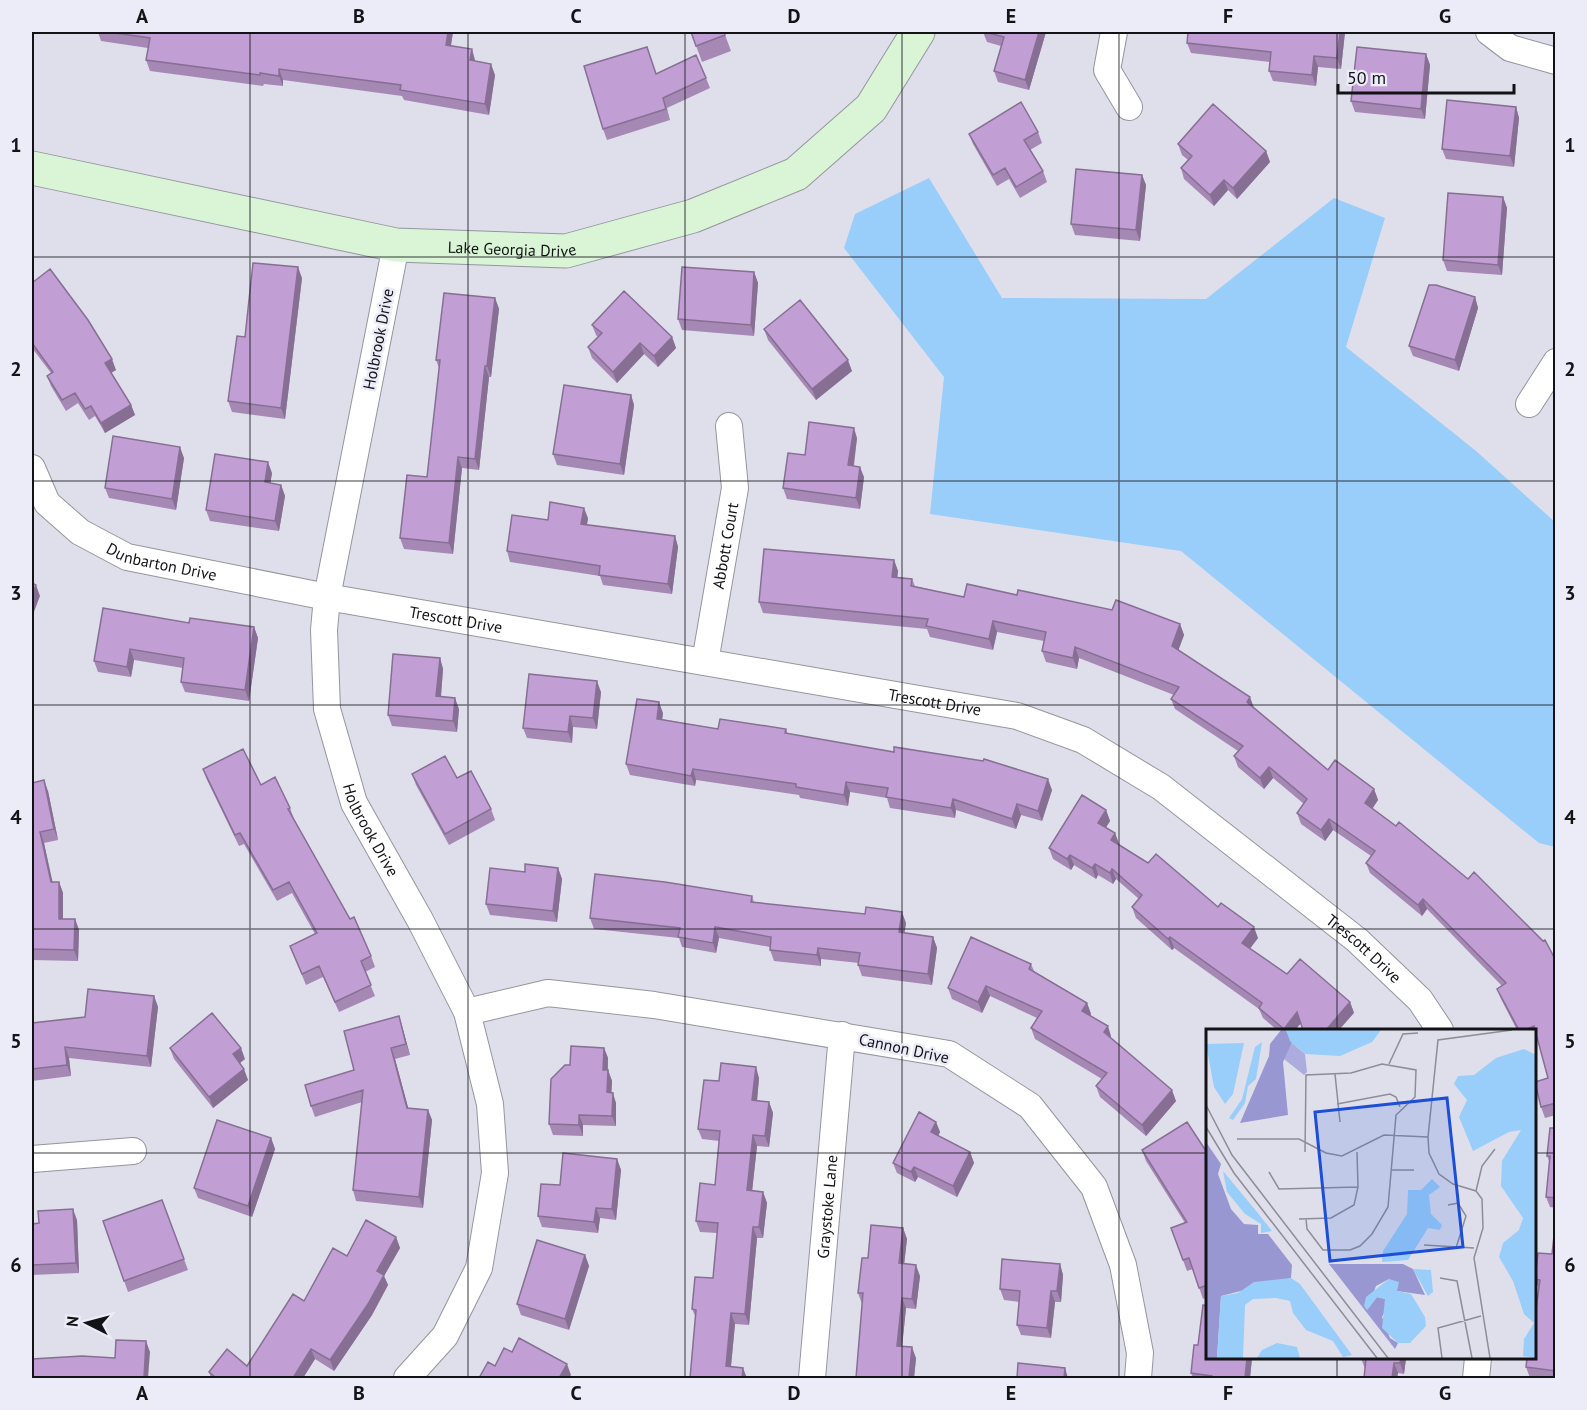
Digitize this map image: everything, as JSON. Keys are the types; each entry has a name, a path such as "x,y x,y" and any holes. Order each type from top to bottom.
{"street":[{"name":"Lake Georgia Drive","path":"32,168 396,245 567,251 693,216 796,174 871,108 918,32"},
{"path":"1113,32 1107,70 1129,108"},
{"path":"1489,32 1510,48 1556,61"},
{"name":"Holbrook Drive","path":"396,245 327,597 324,630 327,709 354,803 420,920 467,1012 490,1104 495,1173 479,1269 445,1336 407,1378"},
{"path":"1529,404 1556,362"},
{"name":"Abbott Court","path":"705,662 735,488 729,426"},
{"name":"Dunbarton Drive","path":"32,468 39,504 80,532 127,557 327,597"},
{"name":"Trescott Drive","path":"327,597 1017,716 1083,740 1161,787 1357,940 1420,1000 1439,1029"},
{"name":"Cannon Drive","path":"467,1012 548,993 654,1005 949,1054 1030,1106 1094,1187 1123,1265 1140,1353 1138,1378"},
{"name":"Graystoke Lane","path":"813,1378 842,1035"},
{"path":"32,1159 133,1151"},
{"path":"1476,1378 1478,1359"}],"water":[{"path":"929,178 1002,298 1206,299 1334,198 1385,218 1346,347 1476,451 1555,522 1555,847 1539,843 1181,551 930,514 944,377 844,248 855,214"}],"building":[{"path":"108,32 448,32 446,45 472,49 470,60 491,64 485,104 400,90 401,85 279,69 279,76 260,73 260,75 146,60 150,38"},
{"path":"691,32 724,32 725,35 696,46"},
{"path":"985,32 1039,32 1025,80 994,71 1004,37"},
{"path":"1188,32 1340,32 1337,58 1314,56 1312,75 1269,71 1271,52 1187,43"},
{"path":"647,47 656,74 696,55 706,78 663,98 666,109 603,129 584,66"},
{"path":"1357,47 1426,54 1421,109 1351,101"},
{"path":"1447,100 1516,107 1510,156 1442,149"},
{"path":"1021,102 1038,132 1024,140 1043,171 1016,187 1005,168 993,175 969,134"},
{"path":"1213,104 1266,151 1233,188 1224,180 1210,195 1181,168 1192,156 1178,144"},
{"path":"1076,169 1142,175 1136,230 1071,224"},
{"path":"1448,193 1503,197 1498,265 1443,260"},
{"path":"253,263 298,267 281,408 228,401 237,336 245,337"},
{"path":"682,267 754,272 751,325 678,319"},
{"path":"50,269 88,320 112,359 105,363 131,405 101,423 91,406 85,409 75,393 62,400 47,376 53,372 32,343 32,283"},
{"path":"1429,285 1475,297 1455,360 1409,346"},
{"path":"624,291 672,337 654,356 640,343 613,372 588,347 602,333 592,325"},
{"path":"444,293 495,298 475,459 458,457 449,543 400,538 407,475 427,477 440,360 436,360"},
{"path":"800,300 848,360 812,389 764,329"},
{"path":"564,385 631,395 620,464 553,454"},
{"path":"809,422 854,428 848,465 860,467 856,498 783,488 788,453 805,455"},
{"path":"113,436 180,447 172,499 105,488"},
{"path":"215,454 268,462 265,482 281,485 275,521 206,510"},
{"path":"550,502 584,508 581,524 675,536 668,584 599,575 600,566 507,551 512,515 548,520"},
{"path":"764,549 894,560 892,577 912,579 911,586 964,597 967,584 1017,595 1018,590 1112,610 1116,600 1180,624 1172,646 1250,697 1247,702 1328,770 1335,760 1374,789 1365,803 1396,826 1399,822 1468,879 1474,872 1543,941 1545,940 1556,961 1556,1103 1541,1107 1536,1082 1548,1078 1536,1029 1534,1026 1518,1029 1497,989 1506,983 1423,899 1418,905 1366,863 1375,851 1329,819 1321,830 1297,813 1307,799 1269,767 1260,778 1234,756 1243,746 1171,699 1179,687 1075,647 1073,658 1042,651 1046,632 993,621 989,639 926,626 928,619 759,602"},
{"path":"32,583 36,585 32,596"},
{"path":"103,608 189,623 190,618 254,627 245,690 181,682 184,658 130,649 127,667 94,661"},
{"path":"393,654 440,658 436,696 455,698 453,721 388,715"},
{"path":"529,674 597,681 593,718 570,716 568,732 523,728"},
{"path":"637,699 659,702 657,719 718,729 720,719 786,729 785,733 894,752 894,747 983,761 984,759 1048,779 1038,811 1017,804 1012,819 953,799 951,808 886,797 888,788 846,782 844,795 796,787 796,784 693,769 691,776 626,764"},
{"path":"243,749 261,785 275,777 290,808 288,809 350,919 354,917 371,956 361,961 371,985 335,1002 319,966 302,974 290,946 317,933 289,882 273,890 240,833 235,835 203,769"},
{"path":"445,756 457,778 471,771 491,809 445,834 412,774"},
{"path":"44,780 54,829 40,832 51,882 59,882 59,919 75,919 74,950 32,949 32,783"},
{"path":"1082,795 1106,810 1098,823 1115,833 1111,840 1148,863 1156,854 1218,907 1221,903 1254,927 1242,943 1287,974 1300,959 1350,1002 1327,1029 1303,1029 1297,1012 1284,1029 1259,1008 1262,1003 1170,937 1168,939 1132,907 1142,895 1112,869 1110,873 1095,864 1092,868 1070,855 1067,859 1049,848"},
{"path":"525,864 558,868 553,911 486,904 490,868 525,872"},
{"path":"595,874 752,896 751,902 865,914 866,907 902,912 899,932 933,937 928,974 858,965 860,953 818,948 817,955 770,950 771,937 715,927 713,943 678,937 680,928 590,918"},
{"path":"971,937 1031,964 1029,969 1087,1003 1082,1011 1108,1026 1104,1032 1172,1090 1142,1125 1096,1086 1107,1073 1031,1028 1042,1011 986,986 978,1002 948,988"},
{"path":"88,989 154,996 147,1056 65,1047 67,1065 32,1069 32,1023 85,1017"},
{"path":"212,1013 241,1048 233,1054 244,1069 209,1097 170,1048"},
{"path":"399,1016 406,1044 391,1048 407,1108 428,1110 419,1197 353,1190 363,1090 311,1106 305,1085 354,1070 344,1031"},
{"path":"571,1046 604,1048 603,1070 608,1070 607,1092 613,1093 612,1116 579,1115 579,1125 549,1124 551,1079 565,1065 570,1065"},
{"path":"721,1063 756,1067 752,1100 769,1102 765,1136 753,1135 747,1190 763,1192 759,1227 753,1227 745,1314 731,1313 726,1366 743,1368 742,1378 690,1378 696,1310 692,1309 695,1277 713,1278 718,1223 696,1221 700,1183 715,1185 720,1131 698,1129 704,1080 719,1081"},
{"path":"919,1112 936,1122 931,1132 970,1152 953,1186 914,1167 911,1172 893,1163"},
{"path":"217,1120 271,1138 248,1206 194,1188"},
{"path":"1187,1122 1206,1151 1206,1286 1199,1288 1189,1258 1183,1260 1171,1228 1187,1222 1142,1150"},
{"path":"1550,1128 1556,1128 1556,1198 1546,1197"},
{"path":"563,1153 617,1159 612,1209 596,1208 594,1222 538,1216 541,1184 560,1185"},
{"path":"162,1200 184,1259 124,1281 103,1221"},
{"path":"73,1209 76,1263 32,1265 32,1224 39,1223 38,1211"},
{"path":"1556,1218 1556,1371 1526,1367 1527,1359 1536,1359 1536,1309 1540,1280 1536,1279 1538,1253 1552,1254"},
{"path":"366,1220 396,1237 377,1271 384,1275 368,1304 330,1360 311,1349 293,1378 216,1378 209,1372 227,1349 247,1366 293,1294 304,1301 333,1248 347,1256"},
{"path":"871,1225 903,1228 899,1263 916,1265 912,1299 902,1298 897,1346 912,1347 909,1378 856,1378 863,1293 858,1293 862,1258 868,1258"},
{"path":"537,1240 585,1255 565,1319 517,1304"},
{"path":"1002,1259 1060,1264 1057,1291 1051,1291 1047,1328 1017,1325 1020,1291 1000,1289"},
{"path":"1203,1305 1206,1306 1206,1359 1247,1359 1245,1378 1212,1378 1212,1376 1191,1373 1194,1345 1198,1345"},
{"path":"519,1338 567,1364 559,1378 479,1378 488,1362 495,1366 504,1348 512,1352"},
{"path":"116,1340 146,1341 144,1378 32,1378 32,1359 82,1356 115,1358"},
{"path":"1366,1359 1401,1359 1400,1363 1394,1363 1392,1378 1364,1378"},
{"path":"1018,1363 1065,1368 1064,1378 1017,1378"}]}
